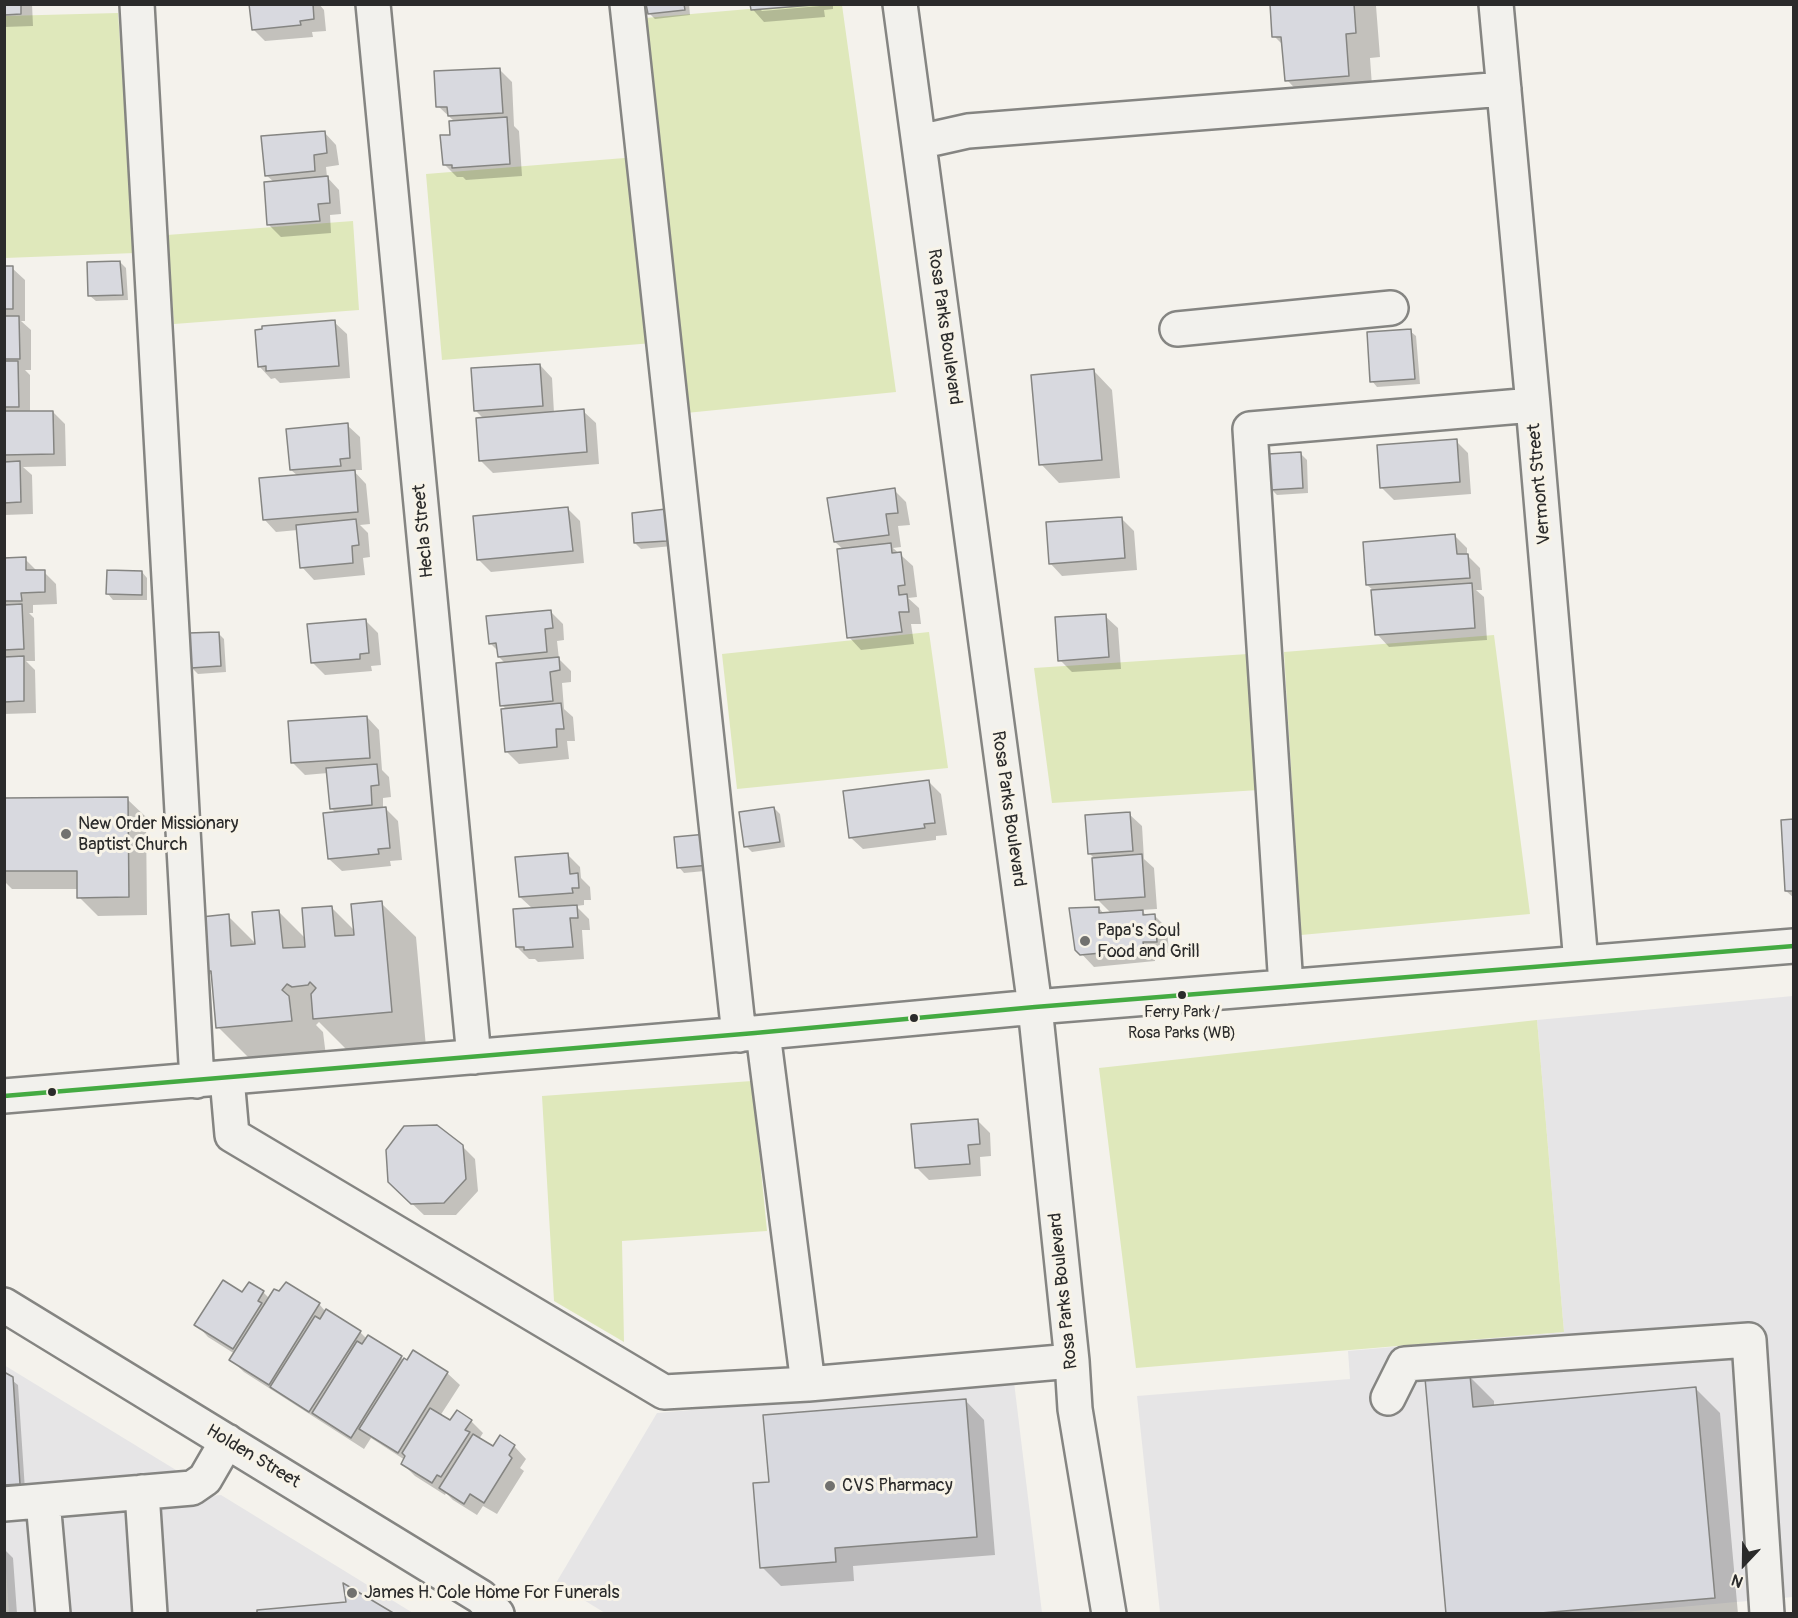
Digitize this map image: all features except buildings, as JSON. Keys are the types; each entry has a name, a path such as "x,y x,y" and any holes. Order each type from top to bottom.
{"street":[{"path":"137,4 212,1079 232,1134 664,1392 808,1384 1072,1362"},
{"name":"Hecla Street","path":"373,4 474,1057"},
{"path":"627,4 751,1034 808,1384"},
{"name":"Rosa Parks Boulevard","path":"900,4 1035,1007 1075,1409 1109,1614"},
{"name":"Vermont Street","path":"1496,4 1581,963"},
{"path":"919,142 968,131 1504,89"},
{"path":"1177,328 1391,308"},
{"path":"1286,987 1250,429 1533,405"},
{"path":"4,1096 751,1034 1035,1007 1794,946"},
{"name":"Holden Street","path":"4,1305 489,1605 518,1614"},
{"path":"1388,1398 1405,1364 1749,1340 1767,1614"},
{"path":"4,1504 192,1488 205,1479 226,1441"},
{"path":"142,1492 150,1614"},
{"path":"43,1501 53,1614"}],"shaded area":[{"path":"1793,996 1793,1597 1602,1614 1160,1613 1137,1396 1350,1379 1348,1351 1564,1332 1537,1020"},
{"path":"4,1365 176,1470 168,1480 5,1492"},
{"path":"1014,1382 1042,1613 605,1613 556,1583 657,1413"},
{"path":"221,1495 413,1613 9,1613 4,1514"}],"green space":[{"path":"795,5 842,5 896,392 686,413 645,18"},
{"path":"118,13 135,253 5,258 4,16"},
{"path":"637,157 653,343 442,360 426,174"},
{"path":"353,221 359,310 174,324 167,235"},
{"path":"929,632 948,768 737,789 722,654"},
{"path":"1494,635 1530,914 1301,935 1284,652"},
{"path":"1248,654 1259,790 1052,803 1034,668"},
{"path":"1537,1020 1564,1332 1136,1368 1099,1068"},
{"path":"752,1081 767,1231 622,1241 624,1342 554,1301 542,1096"}],"transit line":[{"path":"4,1096 755,1033 1035,1007 1794,946"}],"place":[{"name":"New Order Missionary Baptist Church","path":"66,834"},
{"name":"Papa's Soul Food and Grill","path":"1085,941"},
{"name":"Ferry Park / Rosa Parks (WB)","path":"1182,995"},
{"name":"CVS Pharmacy","path":"830,1486"},
{"name":"James H. Cole Home For Funerals","path":"352,1593"}]}
